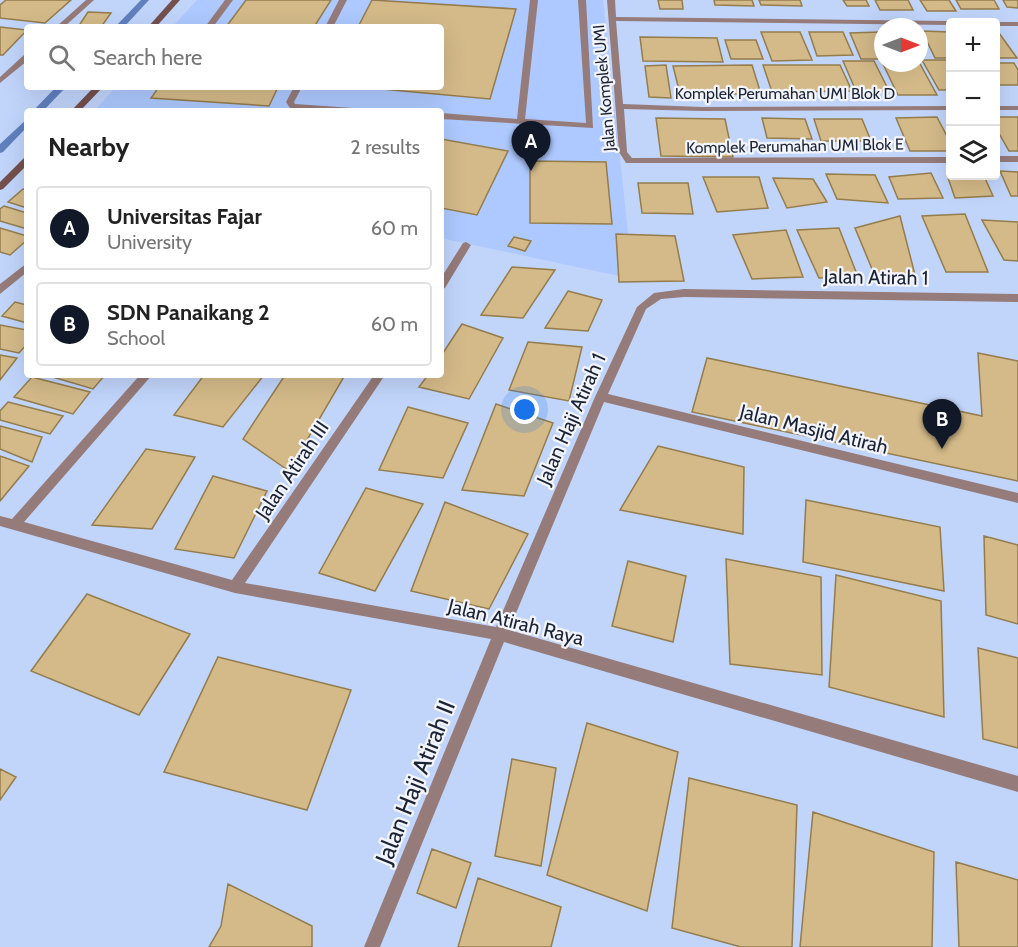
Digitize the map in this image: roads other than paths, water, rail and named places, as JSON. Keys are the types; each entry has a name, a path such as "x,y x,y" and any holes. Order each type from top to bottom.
{"main road":[{"path":"155,24 176,0"},
{"path":"78,108 96,90"},
{"path":"0,187 24,163"}],"street":[{"path":"63,24 90,0"},
{"path":"211,24 229,0"},
{"path":"331,24 344,0"},
{"path":"521,122 534,0"},
{"path":"444,116 590,126 582,0"},
{"name":"Jalan Komplek UMI","path":"611,0 624,156 629,161 640,163"},
{"path":"613,19 946,23"},
{"path":"1000,24 1018,24"},
{"path":"0,81 24,60"},
{"path":"296,90 290,102 294,106 323,108"},
{"name":"Komplek Perumahan UMI Blok D","path":"619,106 702,109 946,108"},
{"path":"1000,108 1018,108"},
{"path":"1000,159 1018,159"},
{"name":"Komplek Perumahan UMI Blok E","path":"640,163 946,160"},
{"path":"444,281 465,245"},
{"path":"0,290 24,269"},
{"name":"Jalan Atirah 1","path":"733,292 1018,298"},
{"name":"Jalan Haji Atirah 1","path":"500,634 601,397 642,308 658,296 733,292"},
{"path":"14,525 144,378"},
{"name":"Jalan Atirah III","path":"235,587 378,378"},
{"name":"Jalan Masjid Atirah","path":"601,397 1018,498"},
{"name":"Jalan Atirah Raya","path":"0,521 235,587 500,634 1018,784"},
{"name":"Jalan Haji Atirah II","path":"372,947 500,634"}],"waterway":[{"path":"122,24 145,0"},
{"path":"41,108 58,90"},
{"path":"0,150 24,125"}],"place":[{"name":"Universitas Fajar","path":"531,171"},
{"name":"SDN Panaikang 2","path":"942,449"}]}
